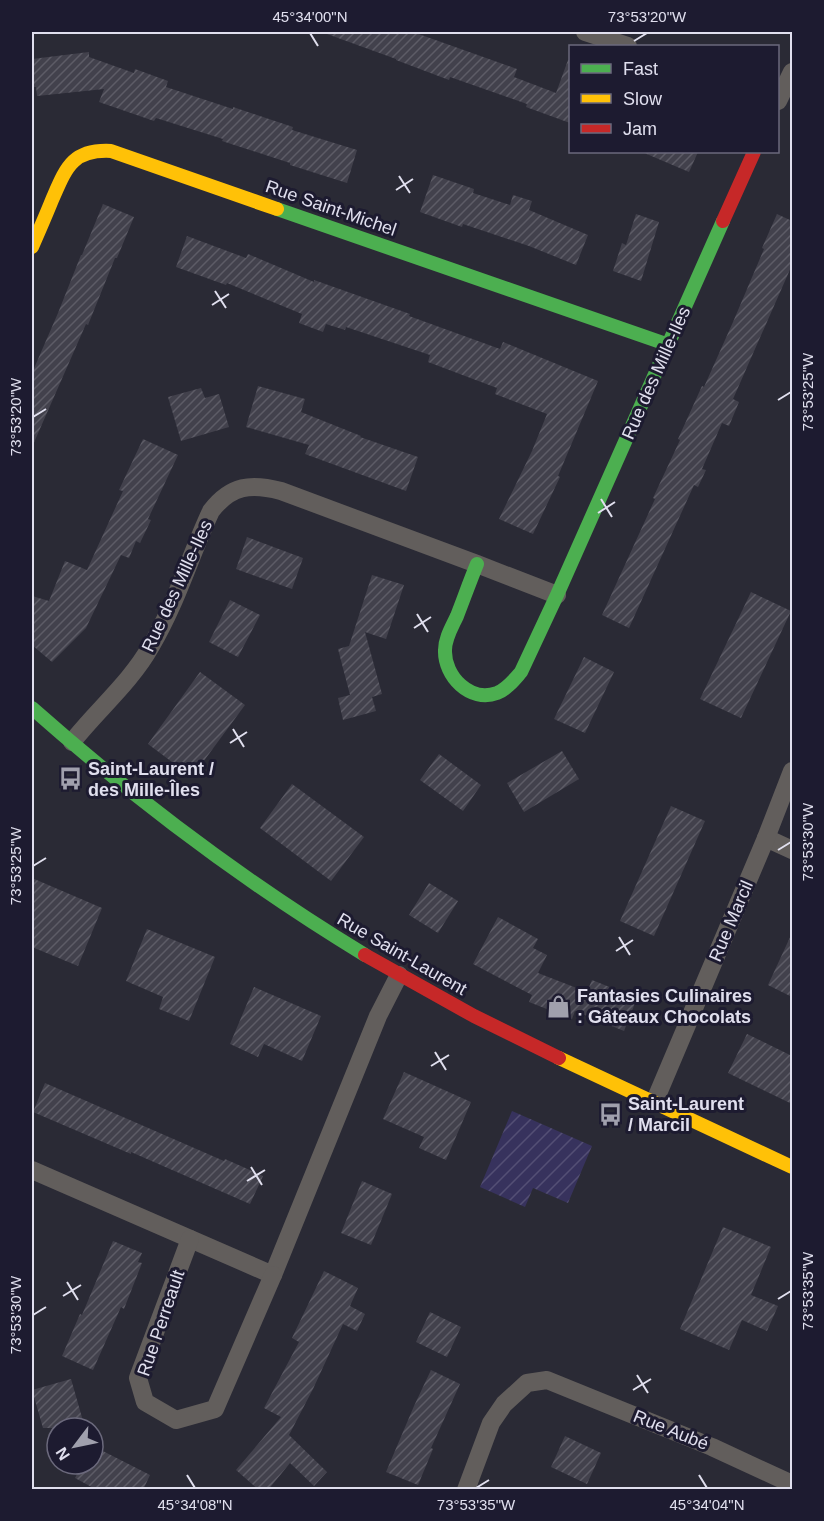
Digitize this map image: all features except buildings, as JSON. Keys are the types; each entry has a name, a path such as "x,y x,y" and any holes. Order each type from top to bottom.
{"street":[{"path":"585,32 625,45"},
{"path":"781,101 792,72"},
{"name":"Rue Saint-Michel","path":"32,247 65,170 72,162 88,152 111,151 669,345"},
{"name":"Rue des Mille-Iles","path":"477,564 448,637 445,652 447,664 459,683 468,691 480,695 491,695 504,690 521,672 754,153"},
{"name":"Rue des Mille-Iles","path":"72,742 125,683 152,646 211,511 226,495 236,490 252,486 281,491 557,595"},
{"name":"Rue Saint-Laurent","path":"32,708 137,796 205,848 296,911 399,975 514,1036 792,1167"},
{"name":"Rue Marcil","path":"654,1103 792,771"},
{"path":"766,838 792,850"},
{"name":"Rue Perreault","path":"190,1239 138,1377 145,1402 176,1420 215,1409 273,1275 378,1016 399,975"},
{"path":"32,1170 273,1275"},
{"name":"Rue Aubé","path":"466,1490 491,1423 504,1404 527,1383 547,1380 712,1447 792,1485"}],"shaded area":[{"path":"512,1111 592,1146 568,1203 533,1188 525,1207 480,1187"}],"traffic: fast":[{"path":"277,209 669,345"},
{"path":"477,564 447,637 445,650 446,660 454,678 468,691 487,695 504,689 521,672 723,221"},
{"path":"32,708 111,776 193,839 277,899 365,955"}],"traffic: slow":[{"path":"32,247 67,170 79,157 98,151 111,151 277,209"},
{"path":"559,1058 792,1167"}],"traffic: jam":[{"path":"723,221 754,153"},
{"path":"365,955 474,1016 559,1058"}],"place":[{"name":"Saint-Laurent / des Mille-Îles","path":"70,779"},
{"name":"Fantasies Culinaires : Gâteaux Chocolats","path":"559,1006"},
{"name":"Saint-Laurent / Marcil","path":"610,1114"}]}
